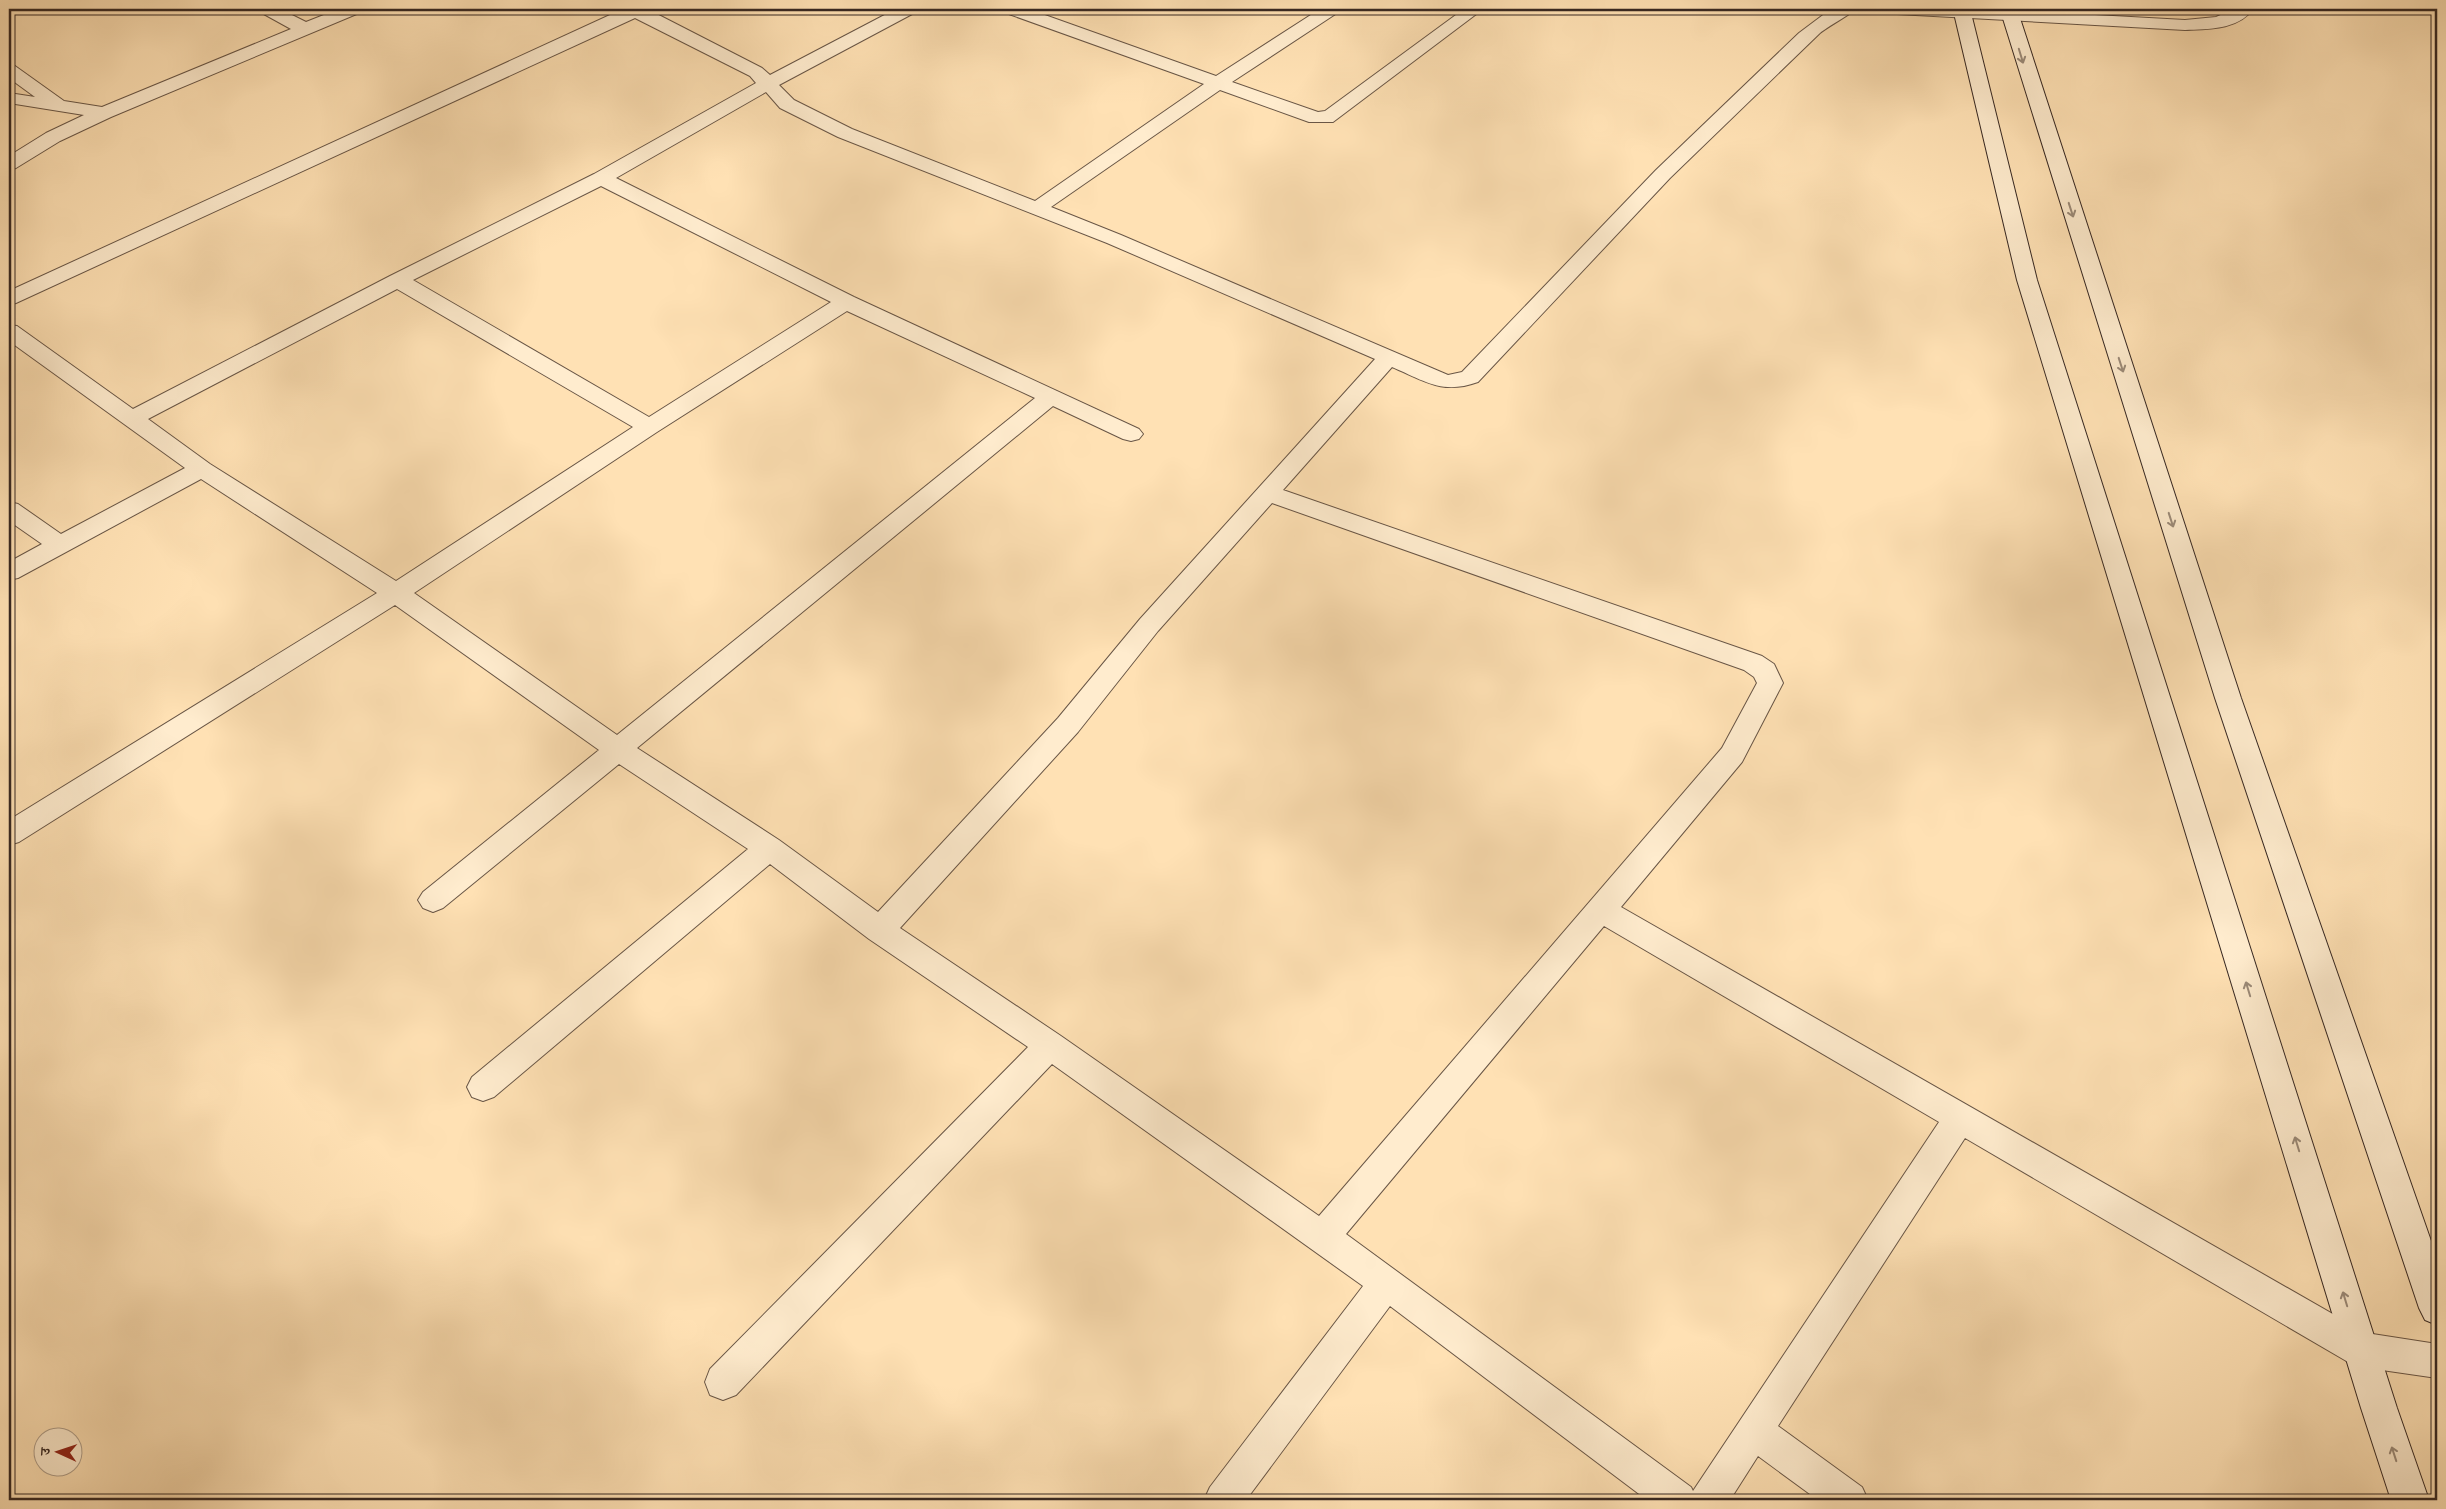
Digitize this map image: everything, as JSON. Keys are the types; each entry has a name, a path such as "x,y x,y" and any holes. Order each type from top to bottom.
{"street":[{"path":"268,9 305,29"},
{"path":"9,164 53,136 104,113 353,9"},
{"path":"9,299 635,9 742,63 769,83 777,96 799,112 845,133 1114,239 1444,381 1457,382 1470,378 1704,134 1829,18 1844,9"},
{"path":"133,418 397,280 601,178 769,83 908,9"},
{"path":"1012,9 1058,17 1307,116 1326,118 1475,9"},
{"path":"1036,209 1219,82 1331,9"},
{"path":"1897,9 2009,12 2185,24 2226,20 2239,15 2244,9"},
{"path":"1961,11 2027,280 2361,1350 2410,1500"},
{"path":"2009,12 2225,689 2437,1308"},
{"path":"9,70 60,106"},
{"path":"9,98 104,113"},
{"path":"601,178 846,302 1131,434"},
{"path":"397,280 649,426"},
{"path":"9,834 396,593 649,426 846,302"},
{"path":"9,331 202,469 396,593 619,750 769,848 880,930 1050,1045 1387,1282 1678,1500"},
{"path":"880,930 1068,725 1149,625 1388,358"},
{"path":"433,900 1050,397"},
{"path":"9,572 202,469"},
{"path":"1268,493 1753,663 1764,672 1770,683 1732,755 1322,1238"},
{"path":"9,510 60,545"},
{"path":"483,1087 769,848"},
{"path":"1601,910 2361,1350 2437,1360"},
{"path":"723,1382 1050,1045"},
{"path":"1708,1500 1960,1118"},
{"path":"1224,1500 1387,1282"},
{"path":"1755,1431 1849,1500"}]}
